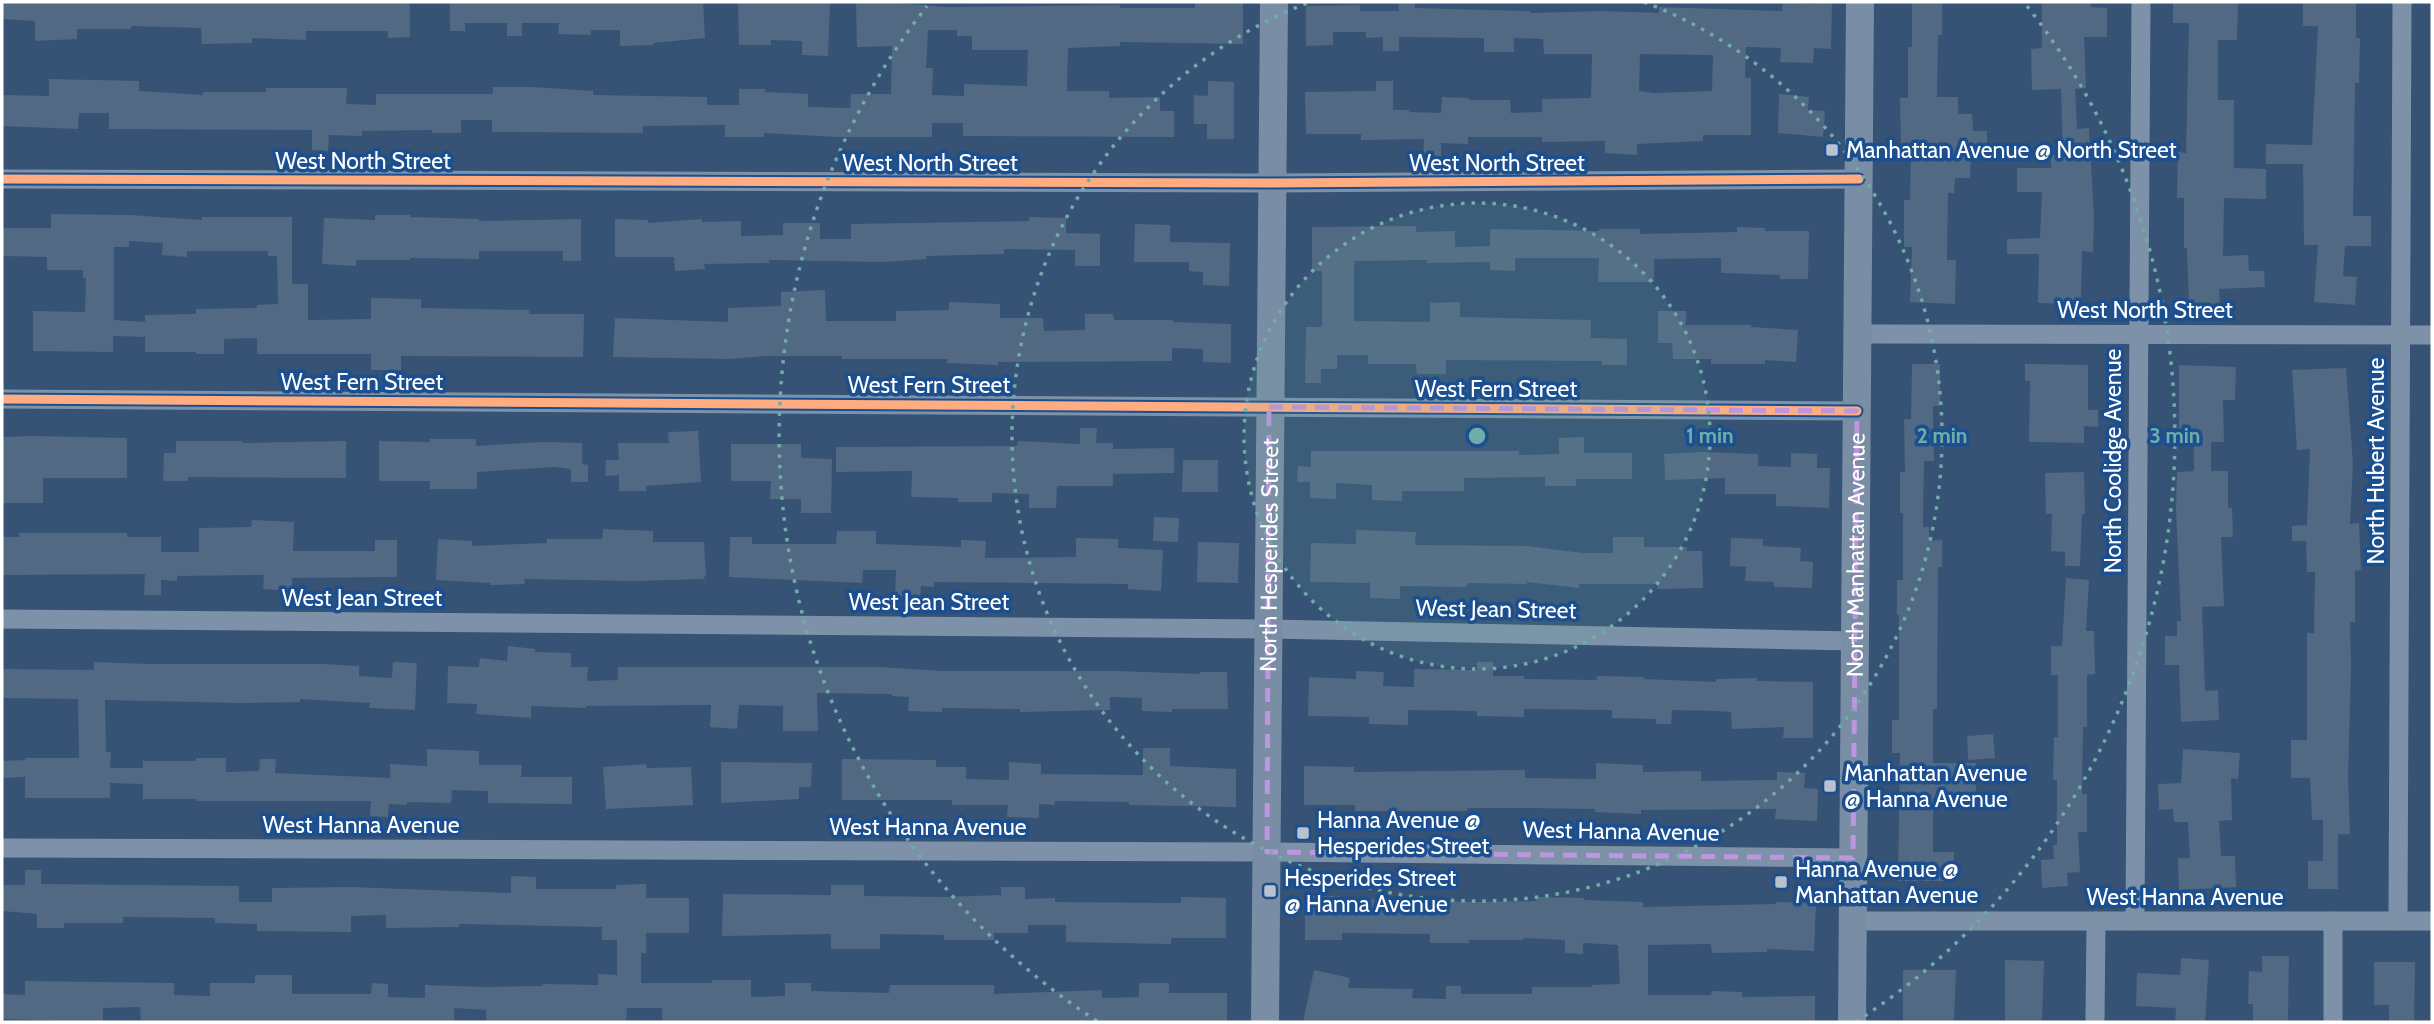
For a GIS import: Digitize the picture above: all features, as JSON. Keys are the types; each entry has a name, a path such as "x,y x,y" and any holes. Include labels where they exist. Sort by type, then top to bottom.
{"street":[{"name":"North Hesperides Street","path":"1265,1022 1274,2"},
{"name":"North Manhattan Avenue","path":"1852,1022 1860,2"},
{"name":"North Coolidge Avenue","path":"2135,921 2141,2"},
{"name":"North Hubert Avenue","path":"2398,921 2402,2"},
{"name":"West North Street","path":"2,179 1272,183 1859,179"},
{"name":"West North Street","path":"1858,334 2432,335"},
{"name":"West Fern Street","path":"2,399 1857,411"},
{"name":"West Jean Street","path":"2,619 1269,629 1855,641"},
{"name":"West Hanna Avenue","path":"2,848 1267,852 1853,858"},
{"name":"West Hanna Avenue","path":"1853,921 2432,921"},
{"path":"2095,1022 2096,921"},
{"path":"2333,921 2333,1022"}],"highlighted area":[{"path":"1269,407 1857,411 1853,858 1267,852"}],"building":[{"path":"2,2 410,2 410,37 388,38 388,31 306,31 306,40 252,38 252,43 202,44 201,28 131,26 131,29 77,29 77,39 35,41 35,21 2,19"},
{"path":"450,2 703,2 705,38 620,46 620,30 591,30 591,35 558,34 559,23 522,23 522,36 507,36 507,23 465,23 465,31 450,31"},
{"path":"738,2 830,2 828,56 802,55 802,41 771,40 771,45 739,45"},
{"path":"884,2 946,7 1120,5 1120,8 1195,8 1195,2 1243,2 1243,44 1120,42 1120,46 1068,48 1067,91 1109,91 1109,98 1160,97 1160,111 1174,111 1174,137 963,136 963,123 932,123 932,137 837,137 764,133 764,137 725,137 725,125 643,126 643,133 492,132 492,120 461,120 461,133 432,133 432,130 362,131 362,136 329,135 328,151 312,150 312,130 109,129 109,113 79,113 78,129 2,126 2,95 49,96 49,79 139,81 139,91 203,95 203,92 266,92 266,88 347,88 346,104 376,105 376,94 493,94 493,87 532,87 593,91 593,95 707,97 707,105 739,105 739,89 765,89 765,92 808,94 808,107 850,108 851,94 891,94 892,46 857,47 856,3","holes":["928,30 957,30 957,36 972,36 972,50 1028,50 1027,86 964,84 964,96 932,95 933,68 926,68"]},
{"path":"1398,2 1415,2 1415,8 1530,13 1659,13 1659,7 1782,11 1783,3 1832,2 1831,49 1814,48 1813,63 1780,62 1781,48 1746,47 1745,78 1751,78 1751,135 1703,135 1703,141 1637,144 1637,155 1605,153 1605,141 1542,142 1542,137 1468,137 1468,144 1441,143 1441,160 1423,160 1424,139 1361,140 1361,134 1306,134 1305,92 1376,91 1376,81 1393,81 1393,110 1409,112 1441,113 1442,97 1510,100 1511,113 1542,112 1542,99 1591,98 1592,54 1544,54 1543,39 1514,38 1514,52 1484,52 1484,38 1399,37 1399,51 1383,51 1383,37 1366,38 1366,32 1333,32 1333,45 1306,46 1306,6 1360,5 1360,11 1399,11","holes":["1640,54 1713,55 1712,91 1639,91"]},
{"path":"1912,2 1942,2 1942,35 1938,35 1937,97 1958,97 1958,114 1972,114 1973,131 1987,131 1987,147 1971,148 1970,178 1955,178 1954,193 1948,193 1947,260 1956,260 1955,304 1910,302 1912,247 1904,247 1904,200 1910,200 1911,148 1901,149 1900,98 1908,98 1908,47 1912,47"},
{"path":"2042,2 2091,2 2091,7 2107,8 2107,37 2084,37 2086,88 2075,89 2077,129 2089,128 2094,218 2093,252 2082,251 2081,304 2038,303 2039,254 2007,254 2007,239 2040,238 2042,192 2017,192 2017,168 2051,168 2051,155 2063,154 2061,89 2032,90 2031,49 2042,48"},
{"path":"2173,2 2238,2 2237,40 2218,40 2218,100 2234,100 2234,168 2266,169 2266,199 2224,198 2223,256 2248,255 2249,271 2264,271 2265,287 2219,289 2220,306 2189,307 2187,248 2184,248 2184,198 2177,198 2178,152 2186,153 2189,23 2173,23"},
{"path":"2303,2 2356,2 2356,38 2360,38 2359,83 2355,83 2353,216 2371,216 2371,246 2345,246 2343,276 2357,277 2355,305 2314,302 2318,245 2304,245 2303,164 2266,164 2266,144 2312,145 2318,26 2303,26"},
{"path":"1208,81 1234,82 1234,139 1207,139 1207,124 1194,124 1194,95 1208,96"},
{"path":"1779,94 1809,97 1808,110 1825,111 1823,137 1778,133"},
{"path":"51,214 130,215 202,220 202,217 292,217 292,284 308,284 308,320 371,319 371,298 421,299 421,308 584,314 583,357 401,356 401,370 371,370 371,354 257,354 257,338 224,339 224,354 196,354 145,352 145,337 113,336 113,352 33,351 33,311 85,312 86,278 83,278 83,270 47,270 47,257 2,256 2,228 51,228","holes":["129,241 163,243 162,255 187,257 187,251 268,251 268,256 277,256 278,304 257,305 257,308 196,309 196,314 145,315 145,322 114,320 114,247 129,247"]},
{"path":"375,215 479,221 581,219 581,261 563,261 563,251 479,251 479,259 410,258 356,260 356,266 322,264 324,218 375,220"},
{"path":"1029,217 1066,218 1066,233 1100,234 1100,266 1075,266 1075,250 1004,249 1004,254 926,256 926,259 883,262 769,260 769,263 704,264 705,269 675,271 674,257 615,257 615,219 648,220 648,223 702,219 702,222 741,221 741,236 783,235 783,223 820,223 820,239 851,239 851,224 1029,221"},
{"path":"1135,224 1170,225 1170,242 1230,243 1229,286 1203,285 1203,272 1189,271 1189,262 1134,262"},
{"path":"1416,226 1416,232 1455,231 1455,247 1490,246 1490,229 1640,229 1640,234 1737,232 1737,227 1765,228 1765,231 1809,231 1808,279 1721,273 1721,258 1654,259 1654,282 1598,282 1599,258 1515,258 1515,271 1490,270 1490,262 1354,261 1354,321 1430,322 1430,303 1460,302 1460,317 1591,320 1591,338 1627,339 1627,365 1602,365 1602,361 1446,360 1446,374 1417,374 1416,364 1368,364 1368,355 1337,355 1337,369 1321,369 1321,383 1305,383 1306,327 1322,327 1322,271 1312,271 1312,227"},
{"path":"825,290 826,321 896,321 896,311 949,310 949,302 1000,304 1000,318 1043,318 1044,331 1085,330 1085,314 1113,314 1114,320 1231,324 1231,363 1203,362 1203,349 1172,348 1172,361 998,362 998,365 947,363 947,359 842,359 842,356 730,359 613,357 615,318 728,322 728,308 781,306 781,292"},
{"path":"1658,311 1686,311 1686,325 1751,325 1798,330 1796,362 1765,360 1765,364 1711,364 1711,359 1673,359 1672,343 1658,343"},
{"path":"1912,364 1940,364 1940,406 1933,406 1934,461 1924,461 1923,527 1929,527 1929,541 1942,540 1942,567 1938,567 1937,709 1933,709 1933,763 1976,763 1976,799 1933,799 1933,852 1954,852 1954,881 1898,881 1900,753 1892,753 1892,720 1899,720 1897,580 1903,580 1900,472 1905,472 1904,419 1911,419"},
{"path":"2025,364 2088,365 2088,410 2098,410 2098,427 2084,426 2084,443 2029,442 2030,381 2025,381"},
{"path":"2179,365 2236,367 2235,400 2223,400 2224,442 2211,442 2211,471 2228,471 2228,508 2232,508 2233,537 2221,537 2224,606 2202,607 2205,691 2218,690 2219,720 2181,722 2179,665 2165,665 2165,636 2177,636 2177,621 2181,621 2177,472 2194,471 2194,444 2179,444"},
{"path":"2346,368 2353,463 2350,524 2359,523 2361,570 2355,571 2355,622 2350,622 2350,834 2338,834 2338,889 2308,889 2308,861 2323,861 2323,820 2312,820 2310,778 2291,778 2291,740 2307,740 2307,633 2314,633 2315,572 2307,572 2306,541 2292,541 2292,526 2307,525 2310,449 2297,450 2292,370"},
{"path":"1080,428 1097,428 1096,443 1113,443 1113,449 1174,448 1174,473 1113,474 1113,486 1057,486 1056,508 1029,508 1029,494 992,493 992,502 911,497 912,471 836,472 836,447 1017,446 1018,441 1080,444"},
{"path":"698,431 701,482 646,486 646,491 619,491 619,475 605,476 606,460 619,460 618,443 669,443 668,432"},
{"path":"2,437 127,438 127,478 43,478 43,503 3,503"},
{"path":"1584,437 1584,453 1632,453 1632,479 1576,479 1576,486 1545,486 1545,477 1464,478 1464,491 1402,491 1402,501 1372,500 1372,485 1336,483 1336,499 1310,498 1310,482 1297,482 1298,466 1311,467 1311,451 1519,451 1519,455 1559,454 1559,438"},
{"path":"430,439 476,439 476,446 543,442 582,443 582,464 588,465 588,482 571,482 571,469 554,467 477,472 477,489 430,489 430,481 379,481 379,441 430,442"},
{"path":"176,441 346,441 346,478 188,477 188,481 163,481 164,453 176,453"},
{"path":"731,444 801,444 801,458 832,459 831,513 801,513 801,499 770,499 771,481 731,481"},
{"path":"1791,453 1817,454 1817,468 1830,468 1829,508 1776,506 1776,494 1725,494 1725,478 1665,480 1664,454 1758,454 1758,466 1791,467"},
{"path":"1183,460 1218,460 1218,492 1182,492"},
{"path":"2084,472 2085,514 2082,514 2080,566 2065,566 2065,552 2051,551 2052,514 2046,514 2045,473"},
{"path":"1154,517 1179,518 1178,542 1153,541"},
{"path":"252,520 294,522 293,551 375,551 375,540 397,540 397,577 292,578 292,591 263,589 264,575 177,576 177,581 161,580 161,595 144,595 145,574 2,575 2,537 19,537 19,533 127,533 127,537 161,537 161,552 199,552 199,528 251,527"},
{"path":"603,529 653,531 653,542 704,542 705,579 524,579 525,584 490,585 436,580 438,539 472,541 472,546 547,543 547,539 602,539"},
{"path":"1356,530 1416,532 1415,545 1527,546 1583,553 1613,553 1613,537 1644,537 1644,547 1687,547 1687,551 1702,551 1703,588 1657,589 1657,584 1579,584 1579,588 1527,582 1467,583 1467,587 1400,586 1400,599 1370,598 1370,583 1310,582 1311,543 1356,544"},
{"path":"837,531 876,531 876,544 961,547 961,540 986,541 985,558 1076,557 1076,538 1118,539 1118,548 1163,550 1161,591 1128,589 1128,584 934,582 934,587 921,586 920,600 895,599 896,570 863,570 862,583 729,577 730,537 752,537 752,544 836,544"},
{"path":"1731,538 1763,539 1763,546 1801,548 1800,561 1813,562 1812,588 1774,587 1774,582 1745,581 1746,567 1730,566"},
{"path":"1198,542 1239,543 1238,583 1197,582"},
{"path":"2066,578 2089,580 2086,631 2094,631 2095,674 2087,675 2087,727 2083,727 2082,794 2087,794 2087,832 2078,832 2080,872 2067,873 2068,886 2042,888 2041,860 2054,859 2053,845 2057,845 2057,780 2053,780 2054,737 2058,737 2058,675 2051,675 2051,646 2062,646"},
{"path":"508,646 535,649 535,652 571,653 571,667 588,667 587,681 618,680 618,667 879,667 943,671 1200,674 1227,672 1228,709 1142,711 1142,698 1110,697 1110,710 1020,712 1020,709 942,708 942,712 908,711 909,697 892,694 817,693 818,731 783,731 783,706 739,705 737,729 710,727 711,705 586,708 531,706 531,718 476,714 477,704 447,703 448,666 479,667 480,658 507,661"},
{"path":"94,662 359,666 359,676 392,678 393,662 417,663 415,710 369,708 370,703 300,699 300,702 243,703 105,700 106,752 111,752 110,768 143,768 143,761 226,758 226,772 259,771 260,759 276,759 275,773 390,778 390,764 427,766 427,749 479,751 479,765 522,765 521,777 572,777 572,804 488,803 488,791 452,790 451,803 389,804 388,817 370,816 371,801 143,799 143,784 110,783 110,798 25,798 25,777 2,778 2,761 25,758 79,758 78,699 2,698 2,669 94,670"},
{"path":"1477,662 1493,662 1493,676 1524,676 1524,679 1597,680 1597,676 1716,682 1716,679 1757,678 1757,681 1813,682 1813,738 1783,738 1784,727 1732,729 1731,712 1718,711 1672,710 1671,724 1656,724 1656,719 1612,718 1612,710 1524,709 1524,717 1477,716 1477,711 1408,710 1408,725 1369,724 1369,717 1308,716 1309,677 1356,679 1356,671 1384,672 1383,686 1414,687 1414,669 1477,670"},
{"path":"1993,734 1995,758 1968,760 1967,736"},
{"path":"1143,748 1170,748 1170,766 1236,769 1236,807 1055,801 1055,805 1039,804 1039,818 1007,817 1008,805 952,805 952,800 842,800 842,759 936,760 936,767 966,767 966,779 1009,780 1009,762 1041,764 1041,774 1143,775"},
{"path":"2183,749 2240,753 2238,779 2231,778 2232,820 2219,821 2221,856 2235,856 2236,887 2179,890 2178,858 2190,858 2188,822 2174,822 2173,809 2159,810 2158,784 2181,783"},
{"path":"721,762 812,763 811,787 799,787 799,799 721,803"},
{"path":"1596,763 1643,765 1643,772 1701,771 1701,781 1777,780 1777,772 1805,773 1804,788 1818,789 1817,821 1775,819 1776,809 1641,810 1641,814 1595,812 1595,809 1525,808 1355,811 1355,805 1304,805 1304,766 1354,767 1354,772 1525,770 1525,778 1596,779"},
{"path":"646,764 647,768 691,767 693,805 606,809 603,767"},
{"path":"25,870 41,870 41,884 239,886 239,902 272,902 272,888 351,887 511,893 511,876 536,877 536,889 616,889 616,885 646,884 646,898 689,898 689,933 646,933 646,953 641,953 641,983 751,980 751,997 785,996 785,983 811,983 811,991 889,993 890,985 994,985 994,994 1102,990 1102,998 1139,997 1139,983 1169,983 1169,993 1227,993 1227,1022 662,1022 662,1008 627,1008 626,1022 486,1022 486,1010 454,1008 454,1022 141,1021 140,1007 103,1008 103,1022 2,1019 2,994 25,995 25,981 174,983 174,995 210,996 210,983 255,983 255,975 292,975 292,994 371,994 372,983 388,984 388,997 425,998 425,985 598,985 598,974 617,975 617,940 602,940 602,927 459,924 459,927 386,928 386,915 351,916 351,932 257,931 257,924 215,923 215,918 123,917 123,923 64,923 64,928 37,928 37,914 2,911 2,885 25,885"},
{"path":"831,885 864,885 864,896 1001,895 1001,887 1025,887 1025,899 1055,898 1055,902 1181,903 1181,897 1226,898 1226,938 1171,938 1171,944 1066,942 1066,925 1028,925 1028,933 994,933 994,940 944,940 944,935 880,934 880,949 831,949 831,934 722,936 723,894 831,895"},
{"path":"1305,896 1477,902 1536,901 1536,897 1584,898 1643,902 1643,907 1816,903 1814,951 1767,949 1767,952 1712,953 1711,944 1648,945 1648,995 1711,995 1712,991 1742,992 1742,997 1815,996 1815,1022 1303,1022 1314,970 1350,978 1348,988 1413,989 1412,998 1446,999 1446,986 1461,986 1461,994 1532,994 1532,987 1620,984 1618,945 1583,943 1583,954 1565,953 1565,940 1523,938 1430,943 1430,934 1342,933 1342,940 1305,940"},
{"path":"2262,956 2289,956 2288,1022 2253,1022 2253,1004 2248,1004 2249,971 2262,972"},
{"path":"2181,958 2209,960 2205,1022 2175,1022 2176,1008 2136,1006 2137,973 2180,975"},
{"path":"2005,960 2044,961 2042,1022 2005,1022"},
{"path":"2374,962 2415,962 2414,1022 2389,1022 2389,1005 2374,1005"},
{"path":"1903,970 1956,970 1954,1022 1903,1022"}],"cycle path":[{"path":"2,179 1272,183 1859,179"},
{"path":"2,399 1857,411"}],"place":[{"name":"Manhattan Avenue @ North Street","path":"1832,150"},
{"name":"Manhattan Avenue @ Hanna Avenue","path":"1830,786"},
{"name":"Hanna Avenue @ Hesperides Street","path":"1303,833"},
{"name":"Hanna Avenue @ Manhattan Avenue","path":"1781,882"},
{"name":"Hesperides Street @ Hanna Avenue","path":"1270,891"}]}
